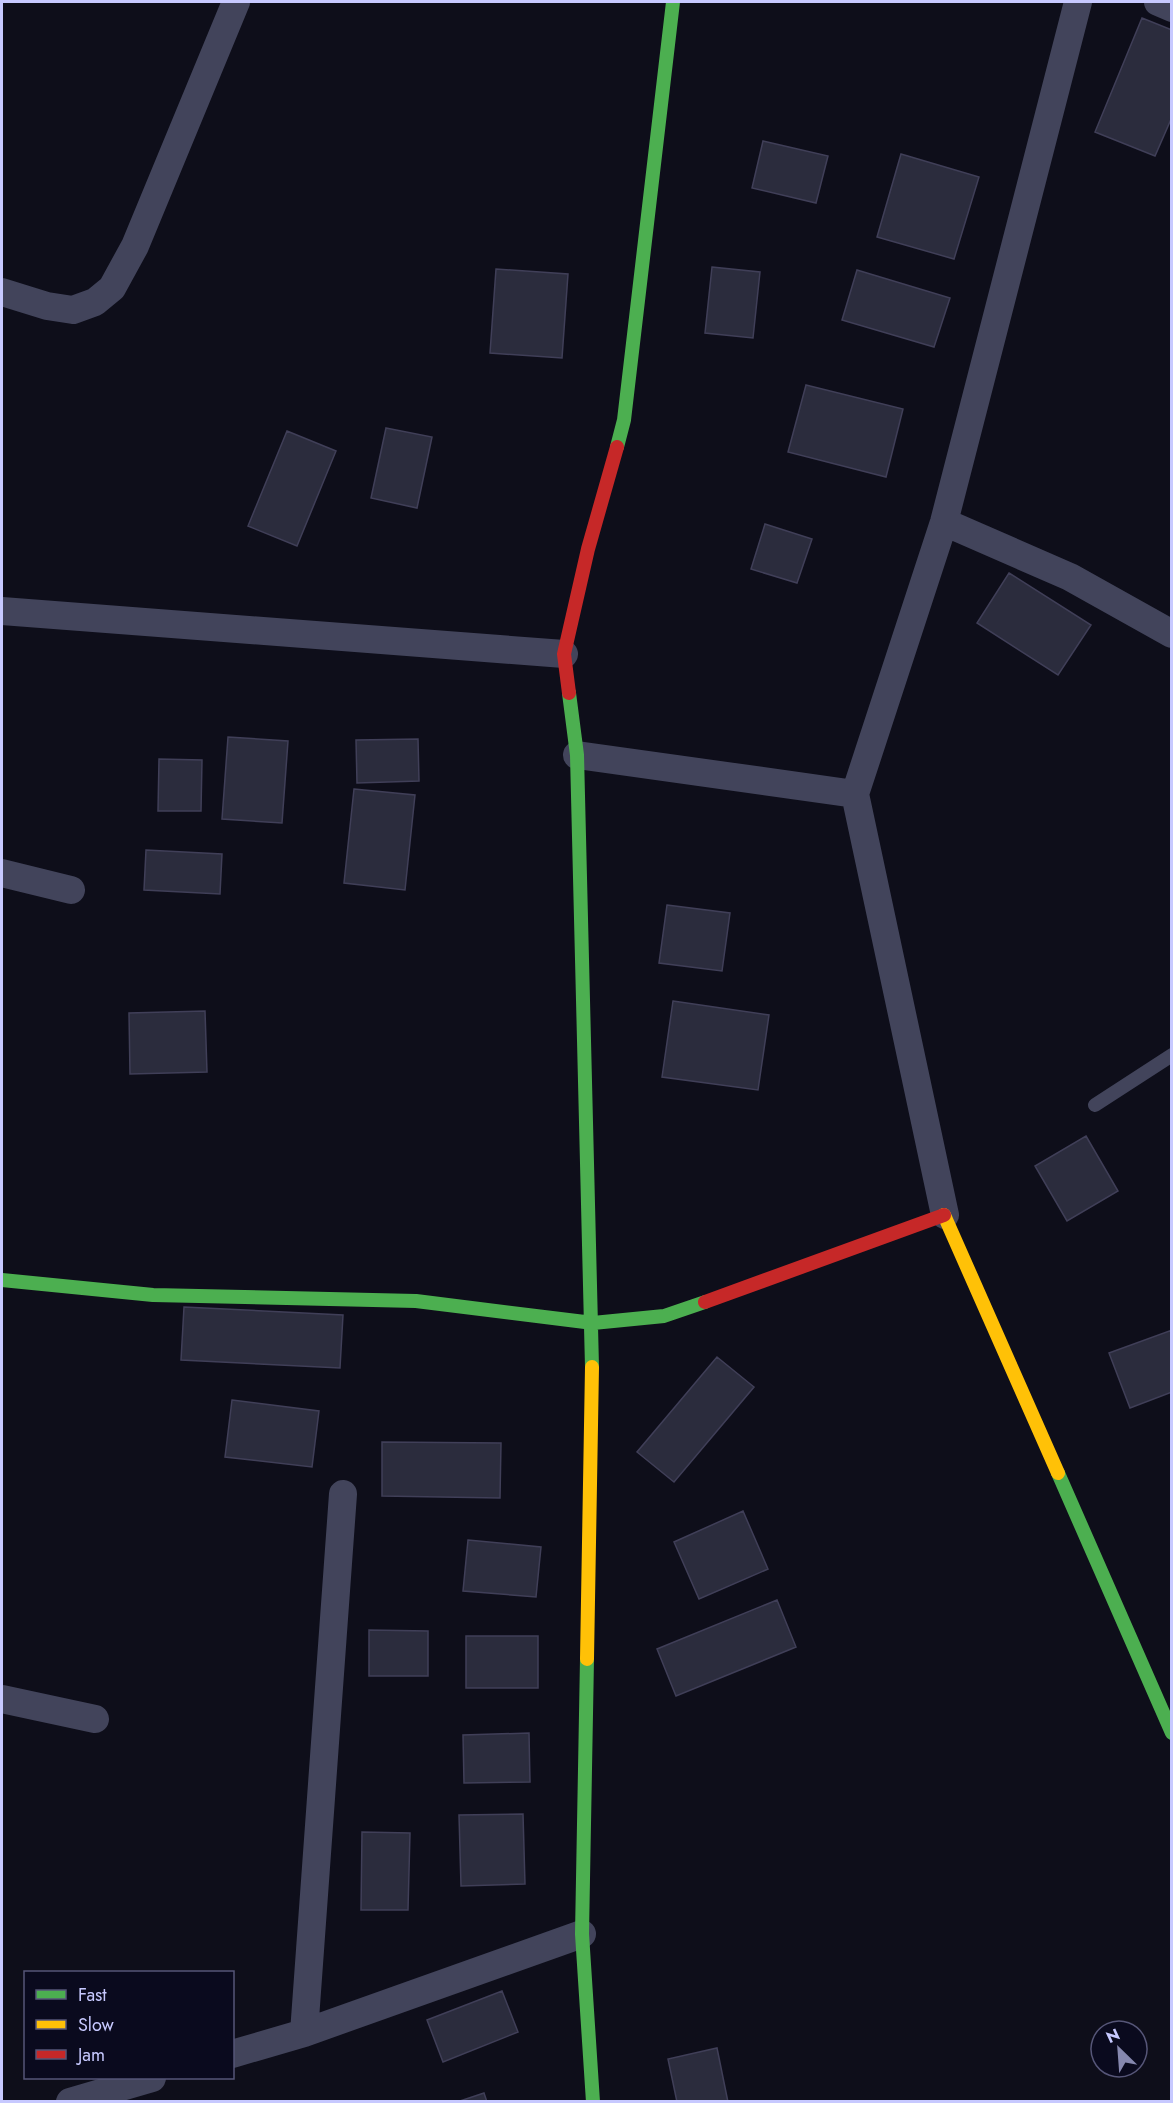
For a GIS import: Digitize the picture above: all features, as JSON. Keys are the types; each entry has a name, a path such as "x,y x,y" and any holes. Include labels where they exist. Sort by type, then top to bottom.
{"street":[{"path":"2,292 73,310 94,302 112,288 135,246 236,2"},
{"path":"592,2102 582,1934 593,1323 576,755 564,654 588,549 624,420 673,2"},
{"path":"1078,2 944,522 855,794 945,1215 1172,1733"},
{"path":"1158,2 1172,8"},
{"path":"944,522 1070,577 1172,634"},
{"path":"2,611 564,654"},
{"path":"576,755 855,794"},
{"path":"2,873 71,890"},
{"path":"2,1280 153,1295 416,1301 593,1323 664,1316 771,1280 945,1215"},
{"path":"304,2033 343,1494"},
{"path":"2,1699 95,1719"},
{"path":"234,2053 304,2033 582,1934"},
{"path":"70,2102 149,2079"}],"lane":[{"path":"1095,1105 1172,1055"}],"building":[{"path":"1142,18 1172,30 1172,117 1155,156 1095,132"},
{"path":"763,141 828,156 816,203 752,188"},
{"path":"901,154 979,177 954,259 877,237"},
{"path":"712,267 760,272 753,338 705,333"},
{"path":"496,269 568,274 562,358 490,353"},
{"path":"857,270 950,298 934,347 842,320"},
{"path":"806,385 903,409 886,477 788,452"},
{"path":"386,428 432,437 417,508 371,498"},
{"path":"287,431 336,451 297,546 248,526"},
{"path":"765,524 812,539 797,583 751,569"},
{"path":"1009,573 1091,625 1058,675 977,623"},
{"path":"228,737 288,741 282,823 222,819"},
{"path":"418,739 419,781 357,783 356,740"},
{"path":"159,759 202,760 201,811 158,811"},
{"path":"354,789 415,795 405,890 344,883"},
{"path":"146,850 222,854 220,894 144,890"},
{"path":"667,905 730,913 722,971 659,963"},
{"path":"673,1001 769,1015 758,1090 662,1077"},
{"path":"205,1011 207,1072 130,1074 129,1013"},
{"path":"1086,1136 1118,1191 1067,1221 1035,1166"},
{"path":"184,1307 343,1315 340,1368 181,1360"},
{"path":"1172,1330 1172,1392 1130,1408 1109,1353"},
{"path":"717,1357 754,1387 674,1482 637,1452"},
{"path":"232,1400 319,1411 312,1467 225,1457"},
{"path":"382,1442 501,1443 500,1498 382,1496"},
{"path":"743,1511 768,1569 699,1599 674,1542"},
{"path":"468,1540 541,1547 536,1597 463,1591"},
{"path":"777,1600 796,1647 676,1696 657,1649"},
{"path":"369,1630 428,1631 428,1676 369,1676"},
{"path":"466,1636 538,1636 538,1688 466,1688"},
{"path":"529,1733 530,1782 464,1783 463,1735"},
{"path":"523,1814 525,1884 461,1886 459,1815"},
{"path":"362,1832 410,1833 408,1910 361,1910"},
{"path":"502,1991 518,2032 443,2062 427,2020"},
{"path":"717,2048 728,2102 677,2102 668,2059"},
{"path":"484,2093 487,2102 457,2102"}],"traffic: fast":[{"path":"617,447 624,420 673,2"},
{"path":"569,693 577,755 592,1367"},
{"path":"2,1280 153,1295 416,1301 593,1323 664,1316 705,1302"},
{"path":"1058,1473 1172,1733"},
{"path":"587,1659 582,1934 593,2102"}],"traffic: slow":[{"path":"944,1215 1058,1473"},
{"path":"587,1659 592,1367"}],"traffic: jam":[{"path":"569,693 564,654 588,549 617,447"},
{"path":"705,1302 944,1215"}]}
